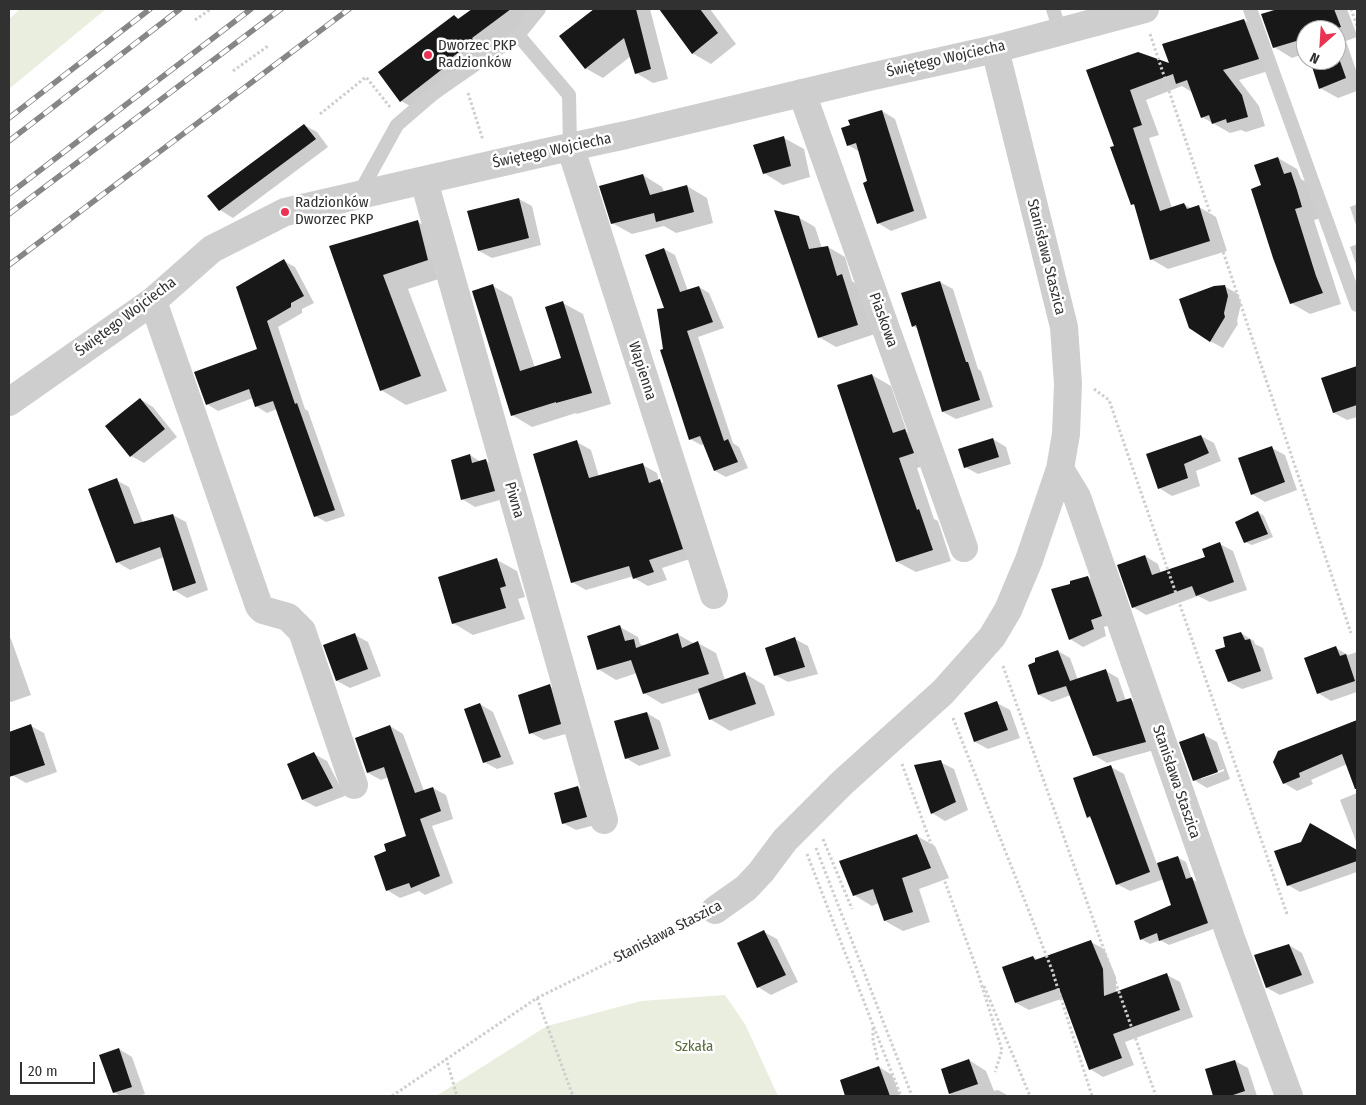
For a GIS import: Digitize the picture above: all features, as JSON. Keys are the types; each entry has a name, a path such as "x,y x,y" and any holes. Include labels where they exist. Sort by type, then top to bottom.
{"street":[{"name":"Świętego Wojciecha","path":"9,402 153,301 212,248 284,212 995,49 1056,20 1143,9"},
{"name":"Stanisława Staszica","path":"715,910 746,888 761,872 785,840 892,737 943,692 992,637 1008,610 1029,560 1060,469 1066,434 1068,384 1064,327 995,49"},
{"name":"Piaskowa","path":"802,93 964,548"},
{"name":"Wapienna","path":"570,146 714,595"},
{"name":"Piwna","path":"424,181 604,820"},
{"path":"153,301 259,606 263,610 288,617 302,631 354,785"},
{"name":"Stanisława Staszica","path":"1060,469 1077,497 1232,941 1289,1096"}],"lane":[{"path":"359,195 397,125 434,92 518,35 539,9"},
{"path":"1250,9 1357,305"},
{"path":"518,35 569,95 570,146"}],"path":[{"path":"195,20 211,9"},
{"path":"1143,9 1351,633"},
{"path":"1351,9 1357,26"},
{"path":"233,71 268,46"},
{"path":"462,73 490,164"},
{"path":"320,114 366,77 401,121"},
{"path":"1068,384 1090,386 1109,400 1287,914"},
{"path":"992,637 1156,1096"},
{"path":"943,692 1052,970 1092,1096"},
{"path":"892,737 976,967 1030,1096"},
{"path":"805,820 852,909"},
{"path":"805,820 873,1025 902,1096"},
{"path":"805,820 912,1096"},
{"name":"Stanisława Staszica","path":"392,1096 537,998 715,910"},
{"path":"976,967 1002,1050 995,1072"},
{"path":"537,998 573,1096"},
{"path":"873,1025 873,1040 878,1061"},
{"path":"446,1058 457,1096"}],"green space":[{"path":"20,9 106,9 9,89 9,19"},
{"name":"Szkała","path":"725,995 745,1024 778,1096 436,1096 547,1026 641,1001"}],"building":[{"name":"Dworzec PKP Radzionków","path":"472,9 511,9 472,38 474,41 443,64 445,67 400,102 378,72 454,15 458,19"},
{"path":"594,9 636,9 651,69 635,74 624,38 585,69 559,36"},
{"path":"659,9 700,9 718,33 692,54"},
{"path":"1278,9 1334,9 1338,20 1296,20 1296,41 1273,48 1261,14"},
{"path":"1244,19 1259,59 1223,70 1242,95 1248,117 1227,123 1226,119 1212,124 1209,115 1201,118 1187,80 1176,84 1173,74 1130,90 1142,125 1133,128 1160,211 1184,203 1187,209 1199,205 1210,241 1150,260 1134,204 1131,205 1110,147 1114,146 1086,70 1138,52 1169,63 1162,44"},
{"path":"1313,70 1343,70 1346,78 1319,89"},
{"path":"882,110 914,211 877,224 863,183 867,181 856,143 847,146 841,128 850,125 848,120"},
{"path":"304,124 316,139 219,211 207,196"},
{"path":"784,136 791,166 763,174 753,145"},
{"path":"1278,157 1284,174 1291,172 1297,190 1302,207 1295,209 1323,293 1290,304 1251,189 1261,185 1254,165"},
{"path":"643,174 650,195 687,185 694,212 656,222 654,213 611,224 599,186"},
{"path":"519,198 529,238 478,251 467,211"},
{"path":"774,210 799,216 809,249 828,246 837,276 842,274 858,325 818,338"},
{"path":"418,220 428,260 383,275 421,376 380,391 329,246"},
{"path":"664,248 680,292 699,286 713,322 687,331 724,441 728,439 738,462 714,471 700,436 689,440 660,350 663,349 657,309 664,308 645,255"},
{"path":"284,259 304,296 291,303 291,307 267,321 295,404 297,403 335,510 314,517 273,401 255,407 249,389 206,405 194,372 257,349 236,287"},
{"path":"940,281 980,400 942,412 916,325 912,327 901,293"},
{"path":"493,284 520,371 561,358 545,307 563,301 592,393 511,416 472,291"},
{"path":"1225,285 1228,296 1224,313 1225,317 1210,342 1189,328 1179,299 1214,286"},
{"path":"1357,366 1357,405 1333,413 1321,378"},
{"path":"872,374 893,433 905,429 914,453 899,458 933,550 896,562 837,385"},
{"path":"140,398 165,429 130,457 105,426"},
{"path":"1201,435 1209,453 1184,464 1188,478 1158,489 1146,454"},
{"path":"993,438 999,457 964,468 958,449"},
{"path":"577,440 589,478 643,463 649,483 660,479 683,549 649,560 654,572 633,579 629,566 571,583 533,454"},
{"path":"1272,446 1285,482 1251,495 1238,458"},
{"path":"470,454 472,463 486,459 495,491 461,500 451,460"},
{"path":"117,478 134,524 173,514 196,583 173,591 160,547 116,563 88,489"},
{"path":"1258,511 1268,534 1244,543 1235,522"},
{"path":"1220,542 1234,582 1196,596 1192,586 1132,608 1117,565 1145,555 1152,575 1205,557 1202,549"},
{"path":"497,558 506,586 500,588 506,608 452,624 438,577"},
{"path":"1088,576 1102,616 1091,620 1094,629 1069,640 1051,589 1070,584 1070,581"},
{"path":"620,625 625,641 634,639 636,648 678,633 682,648 698,641 709,674 643,694 631,660 597,670 587,636"},
{"path":"1241,632 1245,640 1250,639 1261,671 1228,682 1215,650 1225,647 1223,637"},
{"path":"355,633 368,669 336,681 323,645"},
{"path":"795,637 805,667 774,676 765,648"},
{"path":"1336,646 1340,656 1346,654 1355,681 1317,694 1304,658"},
{"path":"1058,650 1070,681 1106,669 1117,702 1131,698 1146,742 1093,756 1066,686 1038,695 1028,665 1035,662 1035,658"},
{"path":"745,672 756,704 709,720 698,689"},
{"path":"550,684 561,724 529,734 518,695"},
{"path":"997,701 1008,730 974,742 964,713"},
{"path":"480,703 501,757 483,763 464,709"},
{"path":"647,712 659,749 625,759 614,721"},
{"path":"1357,720 1357,789 1355,789 1342,754 1299,773 1300,777 1283,784 1273,762 1278,751"},
{"path":"31,724 45,765 9,777 9,732"},
{"path":"390,725 415,793 433,787 441,811 420,819 440,876 411,888 409,883 386,891 374,856 386,851 384,844 406,836 384,767 367,773 355,738"},
{"path":"1204,733 1218,772 1193,781 1179,742"},
{"path":"314,752 333,788 302,800 287,764"},
{"path":"941,760 956,802 931,814 914,765"},
{"path":"1111,765 1150,872 1116,885 1090,816 1087,818 1073,778"},
{"path":"578,786 587,817 562,824 554,793"},
{"path":"1310,823 1357,850 1357,861 1287,886 1274,851 1301,842"},
{"path":"917,834 931,868 902,878 913,912 884,921 873,889 853,896 839,861"},
{"path":"1178,856 1186,879 1192,877 1208,923 1159,941 1157,933 1140,940 1134,921 1171,905 1157,863"},
{"path":"764,930 786,975 757,988 737,943"},
{"path":"1091,940 1103,969 1104,996 1167,973 1180,1010 1113,1034 1122,1058 1089,1070 1059,988 1015,1003 1002,967 1033,956 1035,960"},
{"path":"1289,944 1302,975 1266,988 1254,955"},
{"path":"119,1048 132,1087 113,1093 99,1055"},
{"path":"969,1059 978,1084 949,1094 941,1069"},
{"path":"1235,1060 1245,1091 1230,1096 1213,1096 1205,1069"},
{"path":"879,1066 890,1096 845,1096 840,1080"}],"railway":[{"path":"9,118 150,9"},
{"path":"9,141 180,9"},
{"path":"9,194 251,9"},
{"path":"9,214 281,9"},
{"path":"9,265 349,9"}],"place":[{"name":"Dworzec PKP Radzionków","path":"428,55"},
{"name":"Radzionków Dworzec PKP","path":"285,212"}]}
